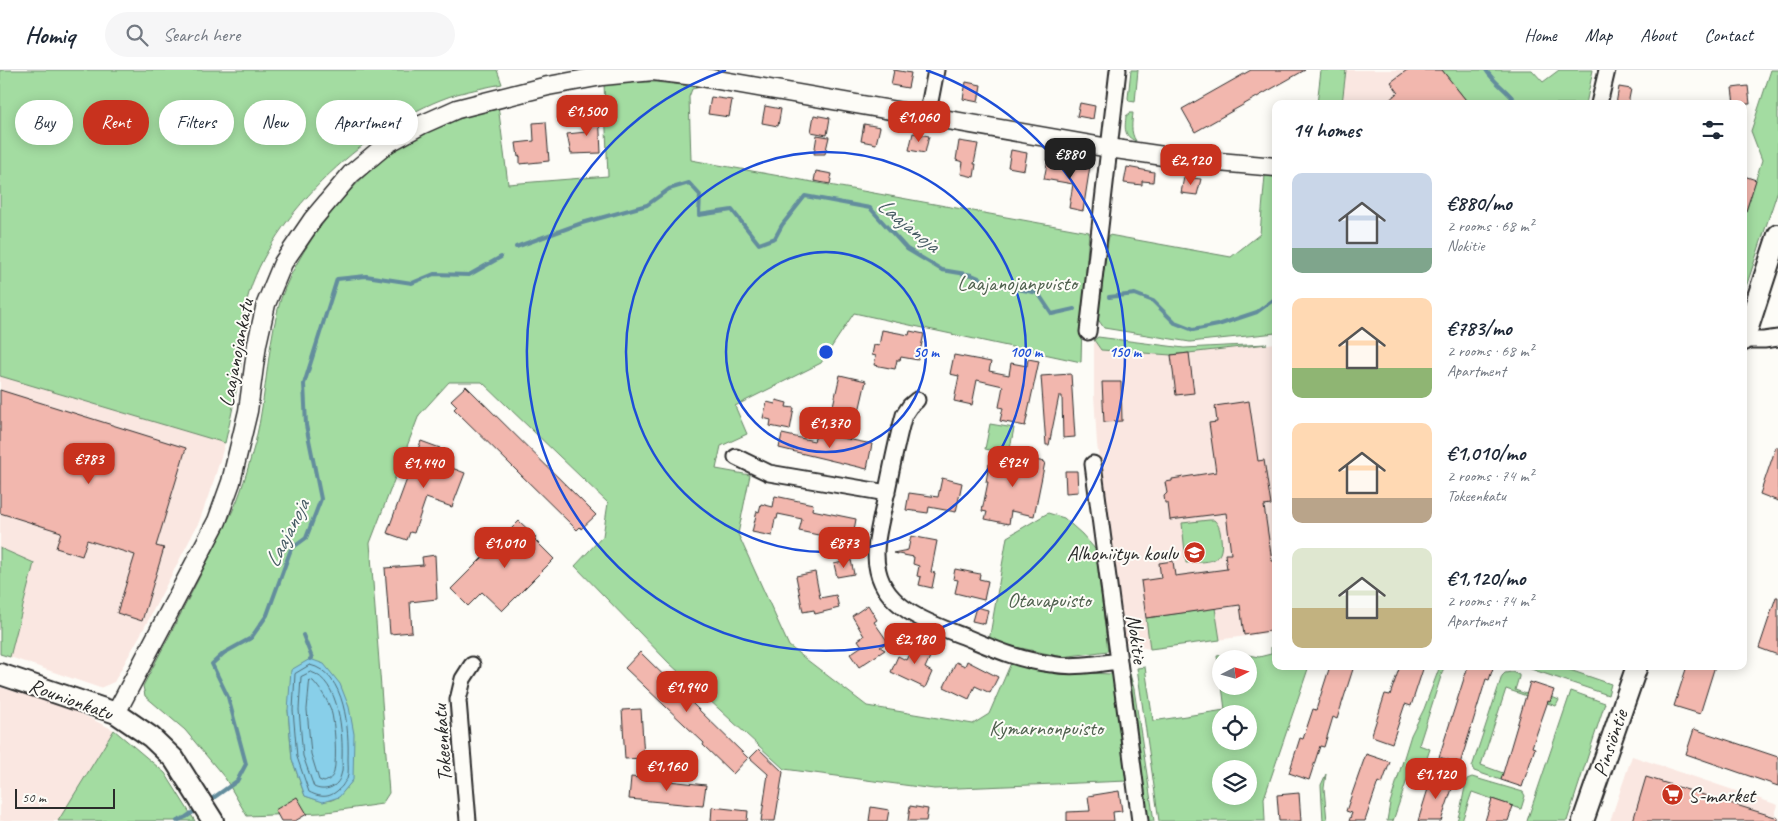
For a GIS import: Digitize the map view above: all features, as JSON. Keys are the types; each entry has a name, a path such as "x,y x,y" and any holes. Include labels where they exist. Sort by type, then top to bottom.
{"main road":[{"path":"1747,331 1778,236"},
{"name":"Pinsiöntie","path":"1583,821 1636,670"},
{"name":"Rounionkatu","path":"0,674 116,713 150,737 174,759 212,818"}],"street":[{"path":"927,117 936,70"},
{"path":"1088,332 1118,70"},
{"path":"1600,100 1607,70"},
{"name":"Laajanojankatu","path":"116,713 217,521 231,482 242,440 257,344 266,304 283,263 313,219 351,174 388,144 421,125 457,109 602,73 652,71 673,73 1109,148 1272,167"},
{"path":"1747,340 1778,338"},
{"path":"918,400 910,406 904,415 876,547 878,572 888,592 915,615 1016,658 1053,665 1119,661"},
{"path":"736,458 769,473 887,493"},
{"name":"Nokitie","path":"1093,464 1140,821"},
{"name":"Tokeenkatu","path":"468,821 458,700 463,679 472,665"}],"shaded area":[{"path":"1346,70 1442,70 1466,100 1342,100"},
{"name":"Alhoniityn koulu","path":"1094,340 1101,350 1171,355 1272,343 1272,633 1150,649 1123,643 1097,444 1094,395"},
{"path":"0,376 225,443 199,522 114,682 100,688 10,657 34,563 0,548"},
{"path":"0,687 69,708 114,730 58,821 0,821"},
{"path":"1632,756 1778,805 1773,821 1610,821"}],"green space":[{"path":"0,70 497,70 502,84 457,94 418,111 418,100 316,100 316,145 364,145 329,174 301,203 278,235 259,267 247,300 240,368 225,443 0,376"},
{"path":"1131,70 1138,70 1135,102 1129,101 1128,98"},
{"path":"1321,70 1346,70 1342,100 1317,100"},
{"path":"1442,70 1532,70 1543,82 1559,70 1593,70 1587,100 1466,100"},
{"path":"1771,70 1778,70 1778,190 1747,284 1747,208 1762,160 1751,131"},
{"path":"655,82 700,87 692,89 689,97 691,160 1089,232 1081,362 854,313 821,363 735,406 747,434 721,446 716,469 750,475 738,534 789,646 867,706 973,724 989,714 1011,663 1054,672 1113,674 1127,781 934,789 784,769 668,662 575,566 603,536 608,503 482,382 449,382 419,415 370,543 389,793 382,804 320,813 247,816 225,778 185,730 145,696 143,686 237,501 250,461 259,424 270,347 278,309 285,287 297,264 329,215 368,172 389,155 404,145 418,145 419,136 498,105 508,184 608,176 604,84","holes":["288,710 352,781 332,800 327,801 305,796 292,759"]},
{"path":"1133,113 1132,131 1136,141 1129,137 1126,131 1126,116"},
{"path":"1265,175 1272,176 1272,333 1190,342 1104,328 1097,318 1109,235 1231,257 1260,234"},
{"path":"1098,337 1184,348 1267,344 1171,355 1101,350 1094,340"},
{"path":"990,424 1014,428 1009,454 985,449"},
{"name":"Otavapuisto","path":"1048,513 1064,518 1096,550 1108,651 1062,657 989,641 1007,537"},
{"path":"1214,520 1219,529 1222,547 1220,553 1213,560 1186,563 1182,523"},
{"path":"0,548 34,563 10,657 0,654"},
{"path":"1215,608 1220,640 1150,649 1146,618"},
{"path":"1272,646 1272,670 1308,670 1264,798 1265,821 1159,821 1137,668 1145,667 1153,721 1212,712 1212,750 1257,750 1257,705 1224,705 1223,695 1258,695 1259,657 1271,654"},
{"path":"1439,670 1443,670 1419,745 1430,749 1426,761 1462,773 1463,776 1460,785 1411,768 1393,821 1387,821 1390,803 1411,735 1424,709"},
{"path":"1534,670 1570,670 1611,684 1608,695"},
{"path":"1512,672 1519,675 1515,690 1549,702 1552,697 1559,700 1556,706 1506,689 1481,765 1503,773 1501,780 1474,771 1472,767 1502,676 1505,673"},
{"path":"1130,674 1134,689 1154,821 1146,821 1128,678"},
{"path":"1571,691 1605,703 1567,821 1527,821"},
{"path":"114,730 165,773 195,821 58,821"},
{"path":"1326,774 1324,788 1327,821 1323,821 1321,785"},
{"path":"1472,777 1523,792 1525,796 1521,809 1472,792 1462,821 1457,821 1467,779"}],"water":[{"path":"310,659 324,664 340,684 349,707 354,734 353,780 339,797 323,802 305,796 292,759 288,710 291,670"}],"building":[{"path":"894,70 911,73 908,88 891,85"},
{"path":"1251,70 1305,70 1195,132 1182,109"},
{"path":"1407,70 1442,70 1466,100 1389,100 1398,92 1391,82"},
{"path":"966,82 981,85 978,102 963,99"},
{"path":"1748,86 1750,104 1747,104 1747,100 1734,100 1732,88"},
{"path":"1619,87 1631,89 1629,100 1617,100"},
{"path":"711,97 732,100 729,117 708,114"},
{"path":"1080,103 1095,106 1093,119 1077,116"},
{"path":"765,106 781,109 778,126 762,123"},
{"path":"599,113 601,153 571,154 567,134 586,132 585,114"},
{"path":"814,115 830,118 827,135 811,132"},
{"path":"546,122 549,161 520,164 516,143 534,141 533,123"},
{"path":"864,124 880,127 876,144 861,141"},
{"path":"913,133 929,136 925,153 909,150"},
{"path":"817,135 829,137 825,154 814,154"},
{"path":"959,141 978,144 974,164 976,164 974,177 961,174 963,162 956,160"},
{"path":"1011,150 1027,153 1024,170 1008,167"},
{"path":"1048,159 1090,166 1083,211 1069,208 1073,184 1044,179"},
{"path":"1127,167 1154,172 1153,182 1142,181 1142,185 1124,183"},
{"path":"816,171 832,174 830,184 814,181"},
{"path":"1184,177 1201,179 1197,195 1181,193"},
{"path":"1747,177 1756,180 1747,208"},
{"path":"882,330 909,335 910,331 924,334 918,360 901,357 900,360 897,360 895,369 874,365 876,356 872,355 874,345 879,346"},
{"path":"1189,353 1194,393 1176,395 1171,355"},
{"path":"954,355 991,362 989,371 1009,375 1011,363 1027,366 1028,359 1039,361 1025,426 1000,421 1003,408 999,407 1003,386 977,380 972,405 954,401 959,376 950,374"},
{"path":"1071,374 1075,437 1063,438 1062,396 1059,396 1049,445 1046,445 1041,376"},
{"path":"840,375 866,381 858,416 832,410"},
{"path":"1102,382 1121,382 1122,421 1104,422"},
{"path":"466,386 596,515 581,529 580,527 577,530 454,409 457,406 451,400"},
{"path":"0,390 186,448 156,546 164,548 142,621 117,613 135,555 87,540 82,556 56,548 61,532 0,513"},
{"path":"776,400 787,403 786,407 794,408 790,430 770,426 771,420 763,418 767,402 775,404"},
{"path":"1249,401 1258,461 1264,460 1271,505 1264,506 1272,561 1272,631 1244,635 1240,605 1146,618 1141,581 1161,578 1159,563 1173,561 1175,576 1227,569 1225,554 1231,554 1226,513 1170,520 1168,503 1165,503 1164,496 1167,493 1165,482 1172,481 1172,479 1216,472 1209,423 1217,422 1215,406"},
{"path":"817,433 872,444 867,469 779,448 782,434 814,441"},
{"path":"421,441 440,448 438,455 441,457 439,463 465,473 452,507 426,498 414,533 410,532 407,540 387,533"},
{"path":"1776,447 1778,447 1778,501 1760,494"},
{"path":"1015,456 1045,462 1034,516 1011,511 1009,524 985,519 987,512 982,511 988,482 986,482 989,464 996,466 998,459 1013,462"},
{"path":"1065,471 1077,471 1078,492 1066,493"},
{"path":"942,478 962,483 956,512 929,507 928,513 906,510 909,493 938,497"},
{"path":"775,496 813,504 812,510 856,519 852,542 799,531 802,519 778,514 777,519 775,519 772,536 752,532 757,511 759,512 761,504 773,507"},
{"path":"519,521 536,537 534,539 554,559 502,611 482,592 468,606 451,589"},
{"path":"911,536 937,541 931,572 935,573 932,588 919,585 921,577 917,576 919,566 913,564 914,557 893,553 908,550"},
{"path":"435,555 437,599 410,602 412,632 390,634 385,568 423,565 422,557"},
{"path":"851,560 854,574 837,577 834,564"},
{"path":"955,569 980,574 979,579 988,581 984,600 955,593 958,580 953,579"},
{"path":"815,572 820,598 836,595 839,608 815,614 814,610 803,612 796,576"},
{"path":"1776,597 1778,597 1778,655 1759,648"},
{"path":"868,605 877,620 874,622 888,642 880,647 885,650 859,667 850,654 862,646 858,640 864,636 852,616"},
{"path":"976,607 988,610 985,624 972,621"},
{"path":"916,640 934,648 925,668 932,672 925,688 891,672 898,656 906,660"},
{"path":"640,652 748,758 733,774 703,745 704,743 625,668"},
{"path":"967,661 998,677 990,693 975,686 969,699 944,687 956,662 965,666"},
{"path":"1329,670 1353,670 1337,719 1333,717 1324,747 1320,746 1309,780 1289,773 1300,738 1303,739 1313,709 1316,710"},
{"path":"1399,670 1423,670 1411,706 1405,704 1392,743 1372,736 1385,694 1390,695"},
{"path":"1467,670 1492,670 1489,680 1486,679 1460,764 1439,757"},
{"path":"1686,670 1714,670 1700,714 1674,706"},
{"path":"1530,682 1554,690 1550,702 1548,701 1532,747 1535,748 1522,787 1501,780"},
{"path":"641,709 644,758 625,759 622,710"},
{"path":"1694,729 1778,757 1778,786 1686,754"},
{"path":"759,749 783,772 775,821 761,821 768,774 750,758"},
{"path":"1366,754 1390,762 1382,784 1378,782 1365,821 1349,821 1352,813 1346,811"},
{"path":"1432,776 1454,783 1441,821 1418,821"},
{"path":"631,777 706,785 703,806 629,799"},
{"name":"S-market","path":"1646,777 1778,818 1778,821 1633,821"},
{"path":"1119,791 1122,811 1113,812 1114,821 1067,821 1067,812 1090,811 1088,796"},
{"path":"1299,793 1301,821 1279,821 1277,795"},
{"path":"297,797 307,814 295,821 281,821 275,810"},
{"path":"1492,799 1513,806 1508,821 1485,821"},
{"path":"910,806 928,809 926,821 908,821"},
{"path":"712,807 748,811 747,821 711,821"},
{"path":"871,807 889,810 887,821 869,821"}],"waterway":[{"name":"Laajanoja","path":"1486,70 1514,100"},
{"name":"Laajanoja","path":"516,247 582,223 647,205 669,189 689,183 700,195 699,215 732,210 759,244 775,238 782,225 805,196 870,208 907,249 942,270 972,275 993,284 1038,293 1052,314 1074,309"},
{"name":"Laajanoja","path":"209,801 237,781 246,764 228,697 212,664 224,653 251,638 267,615 291,549 306,538 321,499 306,425 304,384 337,279 366,276 412,283 434,274 469,275 501,257"},
{"name":"Laajanoja","path":"1109,297 1135,294 1153,301 1175,323 1193,330 1218,325 1257,312 1272,301"},
{"path":"303,635 312,658 310,659"},
{"name":"Laajanoja","path":"177,821 199,808"}],"place":[{"name":"Alhoniityn koulu","path":"1194,553"},
{"name":"S-market","path":"1672,795"}],"park label":[{"name":"Laajanojanpuisto","path":"1017,283"},
{"name":"Kymarnonpuisto","path":"1046,728"}]}
